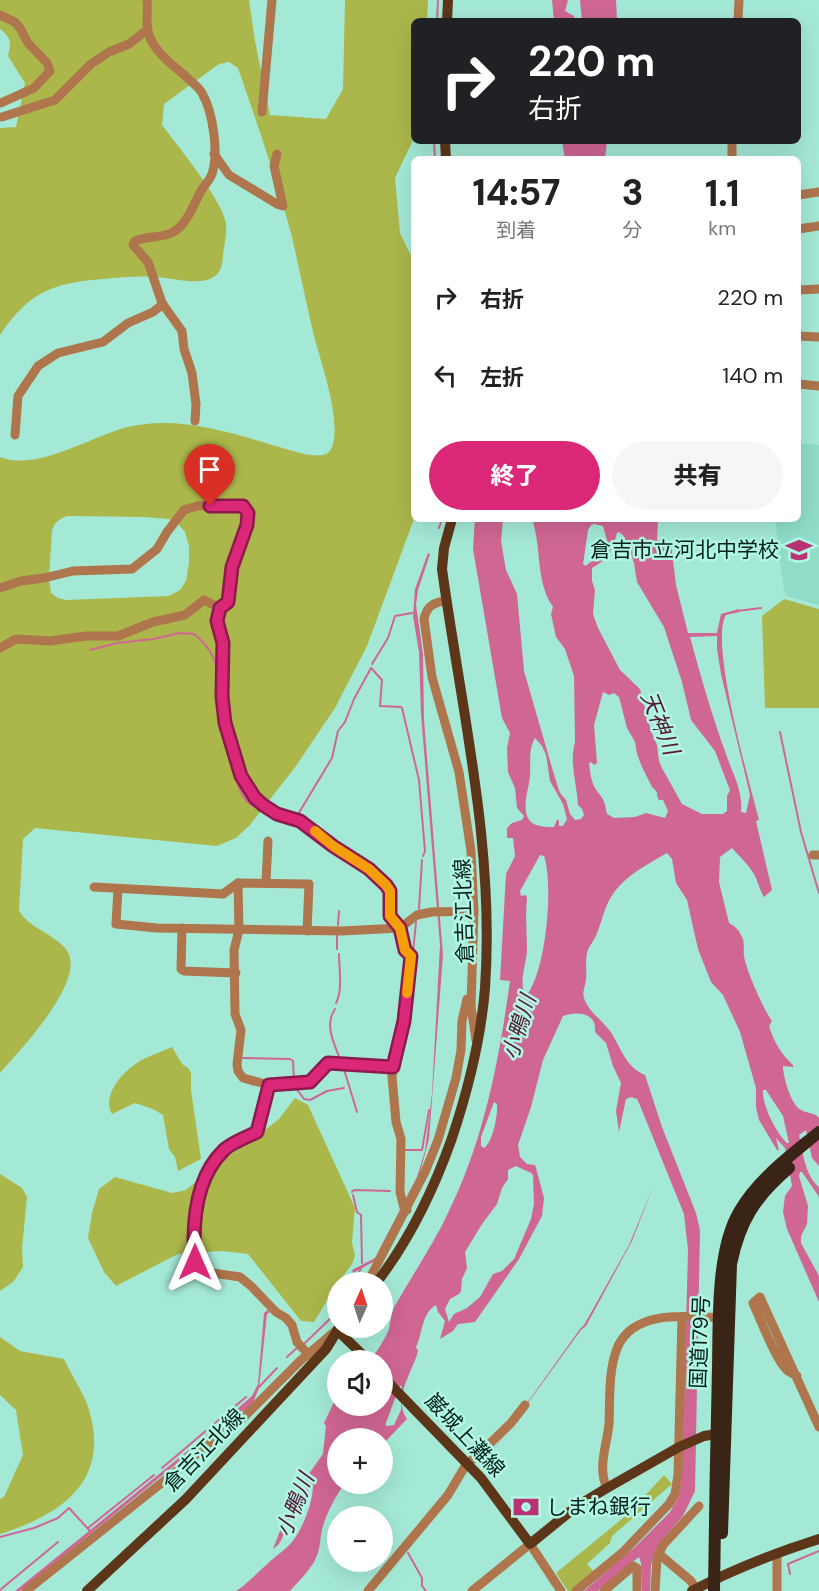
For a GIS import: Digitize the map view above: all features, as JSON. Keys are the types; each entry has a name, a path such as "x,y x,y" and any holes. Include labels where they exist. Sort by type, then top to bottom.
{"highway":[{"name":"国道179号","path":"721,1591 717,1582 715,1434 719,1318 729,1277 735,1229 746,1200 764,1179 819,1132"},
{"name":"国道179号","path":"735,1229 758,1198 819,1143"}],"main road":[{"path":"447,18 448,0"},
{"name":"倉吉江北線","path":"385,1272 415,1221 442,1166 459,1116 477,1044 484,998 487,952 484,868 468,734 442,569 444,548 451,522"},
{"name":"倉吉江北線","path":"87,1591 186,1499 335,1338"},
{"path":"347,1338 358,1350"},
{"name":"巌城上灘線","path":"393,1387 481,1478 530,1544"},
{"path":"530,1544 577,1506 607,1488 680,1447 715,1434"},
{"path":"694,1590 717,1582 777,1553 819,1539"}],"street":[{"path":"147,0 148,29 159,52 198,87 206,100 214,128 212,175 202,187 181,225 166,235 140,239 134,243 134,248 148,262 163,304 182,331 184,349 192,372 195,421"},
{"path":"262,112 272,0"},
{"path":"738,18 739,0"},
{"path":"0,15 15,22 28,43 50,68 50,71 34,88 1,103"},
{"path":"2,117 23,109 51,103 63,94 91,64 109,52 129,44 148,29"},
{"path":"214,154 229,175 276,204 284,206 274,166 277,154"},
{"path":"801,195 819,192"},
{"path":"801,229 819,226"},
{"path":"801,290 819,289"},
{"path":"15,435 18,396 38,366 58,353 103,342 128,323 153,312 163,304"},
{"path":"801,336 819,337"},
{"path":"801,384 819,386"},
{"path":"0,588 21,581 73,571 132,569 157,549 184,510 205,506 243,506 248,513 247,525 232,567 228,602 220,608 217,621 223,643 222,696 225,723 241,776 255,798 277,814 300,821 369,869 390,891 390,916 400,928 405,950 411,956 404,1021 393,1067 394,1108 401,1139 400,1192 404,1208 407,1210"},
{"path":"0,648 16,639 50,641 86,636 118,636 153,622 185,615 204,600 220,608"},
{"path":"447,600 430,605 424,618 432,677 459,772 471,851 474,911 471,1006 477,1044"},
{"path":"266,882 268,841"},
{"path":"94,887 223,894 238,883 309,884 307,931"},
{"path":"238,883 239,930 234,950 235,1014 242,1030 237,1065 243,1077 269,1085 310,1082 328,1063 393,1067"},
{"path":"118,889 116,924 157,928 342,931 400,928 417,915 432,912 474,911"},
{"path":"182,928 181,969 236,973"},
{"path":"373,1272 425,1172 446,1116 461,1050 462,1021 472,988"},
{"path":"269,1085 257,1132 225,1149 209,1169 201,1186 195,1219 195,1262 206,1272 236,1276 251,1287 292,1325 297,1342 308,1354"},
{"path":"797,1376 787,1371 762,1323 753,1303 760,1297 797,1376 819,1427"},
{"path":"607,1488 602,1478 602,1469 608,1435 612,1372 618,1348 628,1332 636,1326 654,1320 683,1317 719,1318"},
{"path":"576,1591 623,1552 669,1504 677,1483 680,1447 683,1317"},
{"path":"26,1591 224,1431 241,1420 308,1354 330,1338"},
{"path":"368,1591 448,1495 465,1461 476,1457 511,1423 525,1405"},
{"path":"655,1591 659,1554 669,1538 699,1506"},
{"path":"472,1591 530,1544 561,1591"},
{"path":"623,1552 635,1567 637,1591"},
{"path":"777,1553 777,1591"},
{"path":"659,1554 691,1581 694,1590"},
{"path":"604,1591 635,1567 656,1568"}],"shaded area":[{"name":"倉吉市立河北中学校","path":"801,443 819,445 819,605 785,594 775,522 801,522"}],"green space":[{"path":"0,0 249,0 270,115 326,119 343,89 345,0 428,0 427,18 411,18 411,144 395,178 400,233 411,255 411,522 413,522 367,646 335,708 296,766 250,825 236,838 217,846 35,828 23,839 19,910 34,926 65,948 70,961 68,977 61,994 36,1031 0,1073 0,457 30,460 64,451 113,431 150,424 194,425 239,435 304,454 324,455 330,451 334,436 333,408 291,233 238,68 229,62 219,64 164,104 162,125 199,174 223,214 226,236 222,264 218,274 201,281 130,277 69,283 43,292 32,299 0,335 0,128 16,127 25,83 8,56 10,41 0,29","holes":["68,516 169,519 177,523 185,532 189,546 186,581 180,590 169,596 66,600 51,593 49,577 52,531 54,525 62,518"]},
{"path":"784,599 819,609 819,708 765,708 762,616"},
{"path":"172,1047 182,1064 191,1073 191,1090 201,1159 178,1171 175,1157 169,1149 163,1115 135,1103 112,1114 109,1100 119,1079 131,1067"},
{"path":"295,1098 308,1105 355,1208 352,1242 355,1256 346,1272 327,1272 327,1301 314,1322 301,1321 248,1254 222,1251 178,1254 116,1286 104,1272 88,1238 99,1189 115,1177 172,1193 186,1190 279,1119"},
{"path":"0,1174 22,1188 27,1197 22,1248 23,1267 13,1282 0,1291"},
{"path":"0,1337 20,1351 64,1359 87,1404 93,1430 93,1453 88,1473 77,1490 63,1504 23,1526 0,1534 0,1499 4,1497 23,1455 16,1410 0,1395"},
{"path":"664,1475 672,1484 612,1536 610,1543 587,1564 595,1573 573,1591 568,1591 556,1573 628,1514"}],"water":[{"path":"552,0 568,0 565,11 575,18 554,18"},
{"path":"580,0 616,0 617,18 582,18"},
{"path":"562,144 607,144 605,156 564,156"},
{"name":"小鴨川","path":"475,522 503,522 501,541 506,570 517,594 524,671 560,793 566,800 570,814 575,820 581,819 584,815 578,805 573,766 574,676 565,649 556,637 551,614 553,607 547,597 541,575 533,522 658,522 657,540 671,544 676,585 688,633 717,633 721,614 739,609 739,612 726,615 722,630 723,653 733,714 759,820 756,821 772,890 764,897 752,870 732,848 720,857 719,882 729,923 742,937 748,971 772,1021 769,1026 773,1037 781,1052 793,1065 793,1067 783,1066 791,1097 801,1110 819,1118 819,1166 812,1158 806,1130 799,1135 808,1170 819,1187 819,1197 802,1172 799,1176 808,1206 807,1224 801,1236 801,1243 819,1276 819,1302 787,1229 783,1212 785,1196 792,1186 785,1148 776,1138 779,1150 777,1150 759,1120 756,1088 740,1032 723,995 711,982 698,949 687,900 676,883 672,859 667,853 632,874 620,885 606,906 596,936 587,953 583,994 589,1008 609,1029 625,1058 645,1075 662,1127 696,1213 700,1230 695,1491 683,1516 656,1550 651,1565 650,1591 642,1591 639,1557 598,1591 584,1591 635,1547 670,1512 679,1496 682,1479 688,1250 684,1214 637,1099 631,1097 626,1099 619,1132 616,1111 621,1083 606,1043 595,1032 593,1020 585,1015 574,1014 563,1016 543,1060 518,1145 520,1157 527,1164 535,1165 544,1198 542,1216 519,1259 475,1322 458,1324 453,1331 440,1339 445,1321 436,1305 428,1313 403,1393 403,1411 407,1419 393,1434 393,1428 327,1428 327,1494 338,1494 331,1506 327,1506 327,1516 317,1557 303,1577 290,1591 236,1591 289,1545 300,1530 307,1515 313,1485 310,1486 287,1524 281,1541 273,1549 294,1495 323,1454 326,1426 324,1423 327,1416 389,1416 386,1426 394,1425 401,1410 402,1387 400,1385 393,1404 393,1350 377,1350 384,1338 393,1338 394,1307 429,1248 461,1185 481,1129 501,1041 510,981 500,980 506,874 515,856 513,838 507,838 507,828 512,823 522,820 524,816 517,808 515,788 508,772 507,748 510,733 502,718 473,549","holes":["594,524 603,526 609,548 586,566 583,564 588,530","619,532 627,542 637,582 664,627 682,682 691,720 715,751 730,790 727,796 727,811 723,814 702,814 682,804 659,761 657,745 640,689 620,670 598,628 593,614 595,590 592,568 605,558","717,636 721,674 750,795 746,813 741,812 739,790 716,725 690,637","603,692 609,695 614,693 619,697 627,728 635,742 642,767 657,792 659,800 663,800 668,811 665,818 646,813 635,817 614,818 607,814 603,800 595,788 589,763 594,765 597,763 594,725","535,738 546,755 550,781 563,804 567,819 563,826 559,826 559,820 554,827 533,824 526,812 531,752","540,855 544,856 547,869 546,929 538,970 525,997 523,978 527,950 527,898 526,895 521,896 520,891","763,1090 766,1090 783,1116 789,1143 774,1126 767,1111","494,1102 497,1104 496,1121 484,1148 481,1146 481,1137","516,1166 533,1175 534,1204 531,1219 514,1259 502,1271 493,1274 480,1297 467,1308 454,1314 449,1322 445,1309 450,1299 461,1291 462,1279 467,1268 465,1252 497,1204 502,1188 508,1179 508,1170"]},
{"path":"428,553 430,554 418,590 416,605 423,654 424,720 443,955 429,1139 418,1180 375,1261 353,1272 352,1270 375,1258 417,1177 425,1151 432,1093 440,945 421,714 419,652 413,616 415,589"},
{"path":"653,1187 632,1241 586,1326 482,1466 584,1325 629,1245"},
{"path":"268,1310 270,1312 267,1314 259,1388 252,1405 234,1417 20,1591 15,1591 252,1396 258,1384 264,1313"}],"waterway":[{"path":"437,18 438,0"},
{"path":"434,144 435,156"},
{"path":"439,528 441,522"},
{"path":"737,611 761,608"},
{"path":"372,664 388,638 395,616 412,613"},
{"path":"90,650 117,643 180,633 194,634 210,651 218,673"},
{"path":"297,816 332,758 338,731 345,722 354,699 371,668 382,680 380,706 402,708 419,780 425,851 423,856"},
{"path":"780,732 801,832 819,893"},
{"path":"232,763 244,798 275,818"},
{"path":"419,909 422,860"},
{"path":"338,925 339,911"},
{"path":"413,952 416,922"},
{"path":"337,935 337,949"},
{"path":"336,1003 340,985 339,954"},
{"path":"335,1009 330,1028 340,1059"},
{"path":"242,1058 290,1059 293,1061 294,1080"},
{"path":"343,1066 357,1112"},
{"path":"295,1087 304,1099 310,1100 327,1091 344,1088"},
{"path":"404,1150 422,1150 429,1110"},
{"path":"352,1192 354,1190 390,1191"},
{"path":"353,1195 357,1212 361,1215 362,1263"},
{"path":"303,1345 327,1322"},
{"path":"287,1357 298,1347"},
{"path":"259,1387 277,1368"},
{"path":"162,1468 246,1397"},
{"path":"88,1528 154,1475"},
{"path":"0,1537 34,1528 58,1518 69,1508 90,1531"},
{"path":"0,1590 58,1542"},
{"path":"790,1574 788,1564 819,1551"},
{"path":"408,1553 422,1578 422,1586 426,1591"}],"slow traffic":[{"path":"315,831 333,846 369,869 390,891 390,916 400,928 405,950 411,956 407,993"}],"place":[{"name":"倉吉市立河北中学校","path":"799,550"},
{"name":"しまね銀行","path":"526,1507"}],"route":[{"path":"195,1262 195,1219 201,1186 209,1169 225,1149 257,1132 269,1085 310,1082 328,1063 393,1067 404,1021 411,956 405,950 400,928 390,916 390,891 386,885 369,869 300,821 277,814 263,805 255,798 241,776 225,723 222,696 223,643 217,621 220,608 228,602 232,567 238,553 239,542 247,525 248,513 243,506 210,506"}],"water label":[{"name":"天神川","path":"660,723"}]}
